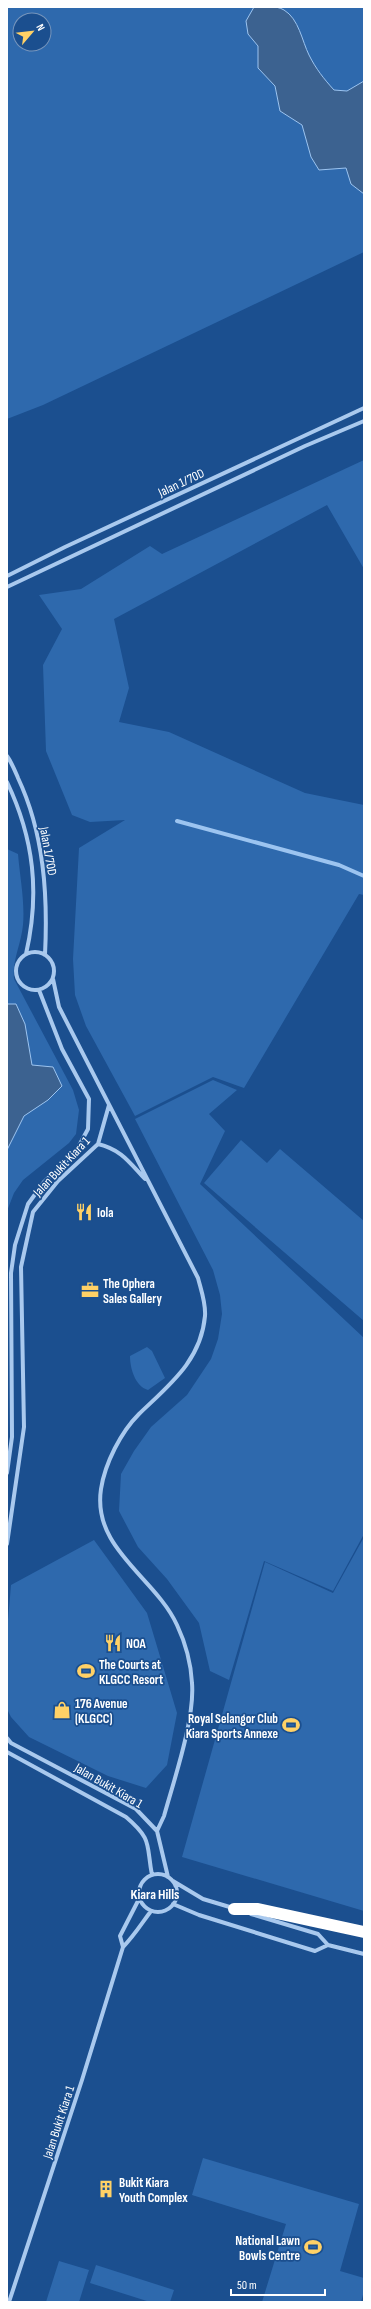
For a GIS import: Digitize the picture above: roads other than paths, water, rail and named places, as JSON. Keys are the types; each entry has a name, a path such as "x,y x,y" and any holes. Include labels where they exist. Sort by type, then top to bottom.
{"highway":[{"path":"234,1909 258,1909 364,1932"}],"street":[{"name":"Jalan 1/70D","path":"7,576 65,547 364,408"},
{"name":"Jalan 1/70D","path":"7,587 305,446 364,421"},
{"name":"Jalan 1/70D","path":"7,756 26,795 42,856 47,921 45,955"},
{"name":"Jalan 1/70D","path":"7,782 20,809 29,839 34,896 31,933 26,954"},
{"path":"52,979 44,988 39,990 28,988 23,985 17,976 17,964 26,954 35,952 50,958 54,968 52,979 59,1007 198,1278 206,1315 196,1349 188,1365 175,1381 138,1415 120,1440 107,1465 101,1488 100,1504 103,1520 115,1547 164,1605 177,1624 188,1657 192,1684 191,1713 164,1816 157,1831 168,1877"},
{"name":"Jalan Bukit Kiara 1","path":"7,1473 12,1437 11,1273 15,1245 28,1204 44,1182 75,1153 88,1129 89,1099 62,1049 39,990"},
{"name":"Jalan Bukit Kiara 1","path":"7,1544 24,1428 21,1267 33,1212 58,1182 98,1144 109,1105"},
{"path":"98,1144 113,1148 121,1154 150,1184"},
{"name":"Jalan Bukit Kiara 1","path":"7,1738 11,1743 136,1809 157,1831"},
{"name":"Jalan Bukit Kiara 1","path":"7,1752 126,1817 140,1830 150,1847 152,1875"},
{"path":"173,1881 177,1893 173,1904 163,1911 151,1911 146,1908 140,1897 143,1881 152,1875 158,1874 168,1877 203,1899 318,1934 328,1945 364,1954"},
{"name":"Jalan Bukit Kiara 1","path":"123,1947 120,1936 140,1897"},
{"path":"173,1904 199,1915 315,1951 328,1945"},
{"name":"Jalan Bukit Kiara 1","path":"9,2302 80,2088 123,1947 133,1937 136,1929 151,1911"}],"waterway":[{"path":"177,821 339,865 364,876"}],"place":[{"name":"Iola","path":"84,1212"},
{"name":"The Ophera Sales Gallery","path":"90,1290"},
{"name":"NOA","path":"113,1643"},
{"name":"The Courts at KLGCC Resort","path":"86,1671"},
{"name":"176 Avenue (KLGCC)","path":"62,1710"},
{"name":"Royal Selangor Club Kiara Sports Annexe","path":"291,1725"},
{"name":"Bukit Kiara Youth Complex","path":"106,2189"},
{"name":"National Lawn Bowls Centre","path":"313,2247"}],"district":[{"name":"Kiara Hills","path":"155,1894"}]}
